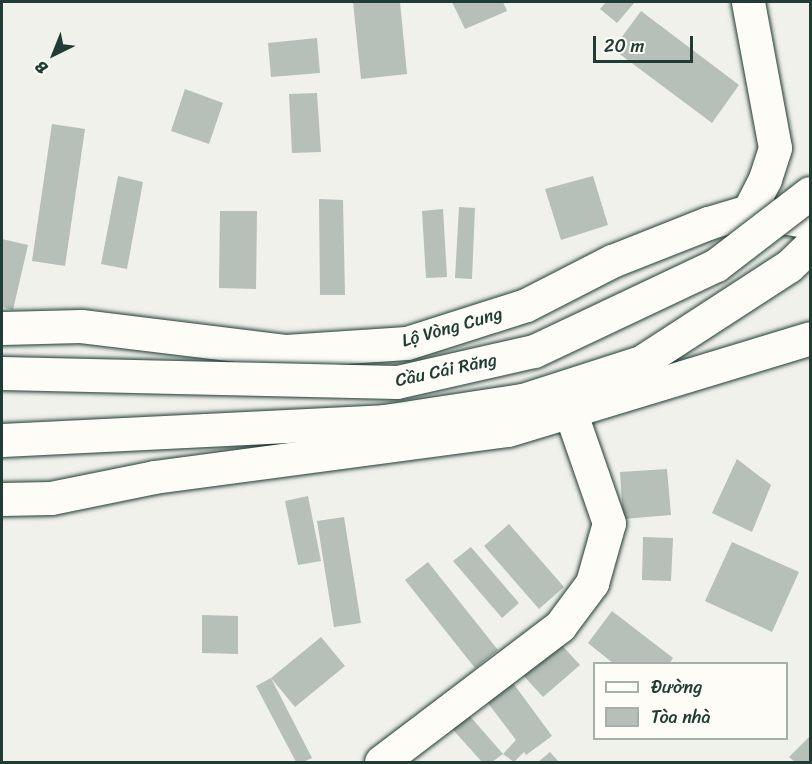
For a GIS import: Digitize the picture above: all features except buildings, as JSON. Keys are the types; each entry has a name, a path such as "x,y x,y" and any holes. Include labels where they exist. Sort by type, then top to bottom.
{"main road":[{"path":"748,2 775,148 765,179 749,211"},
{"name":"Cầu Cái Răng","path":"2,373 397,382 534,351 716,265 810,193"},
{"name":"Lộ Vòng Cung","path":"2,328 81,326 286,351 407,343 526,305 612,261 708,223 749,211 810,222"},
{"path":"2,440 384,421 523,400 641,362 789,266 810,246"},
{"path":"2,499 51,498 154,477 508,430 810,338"},
{"path":"382,762 560,626 592,583 609,523 570,411"}]}
